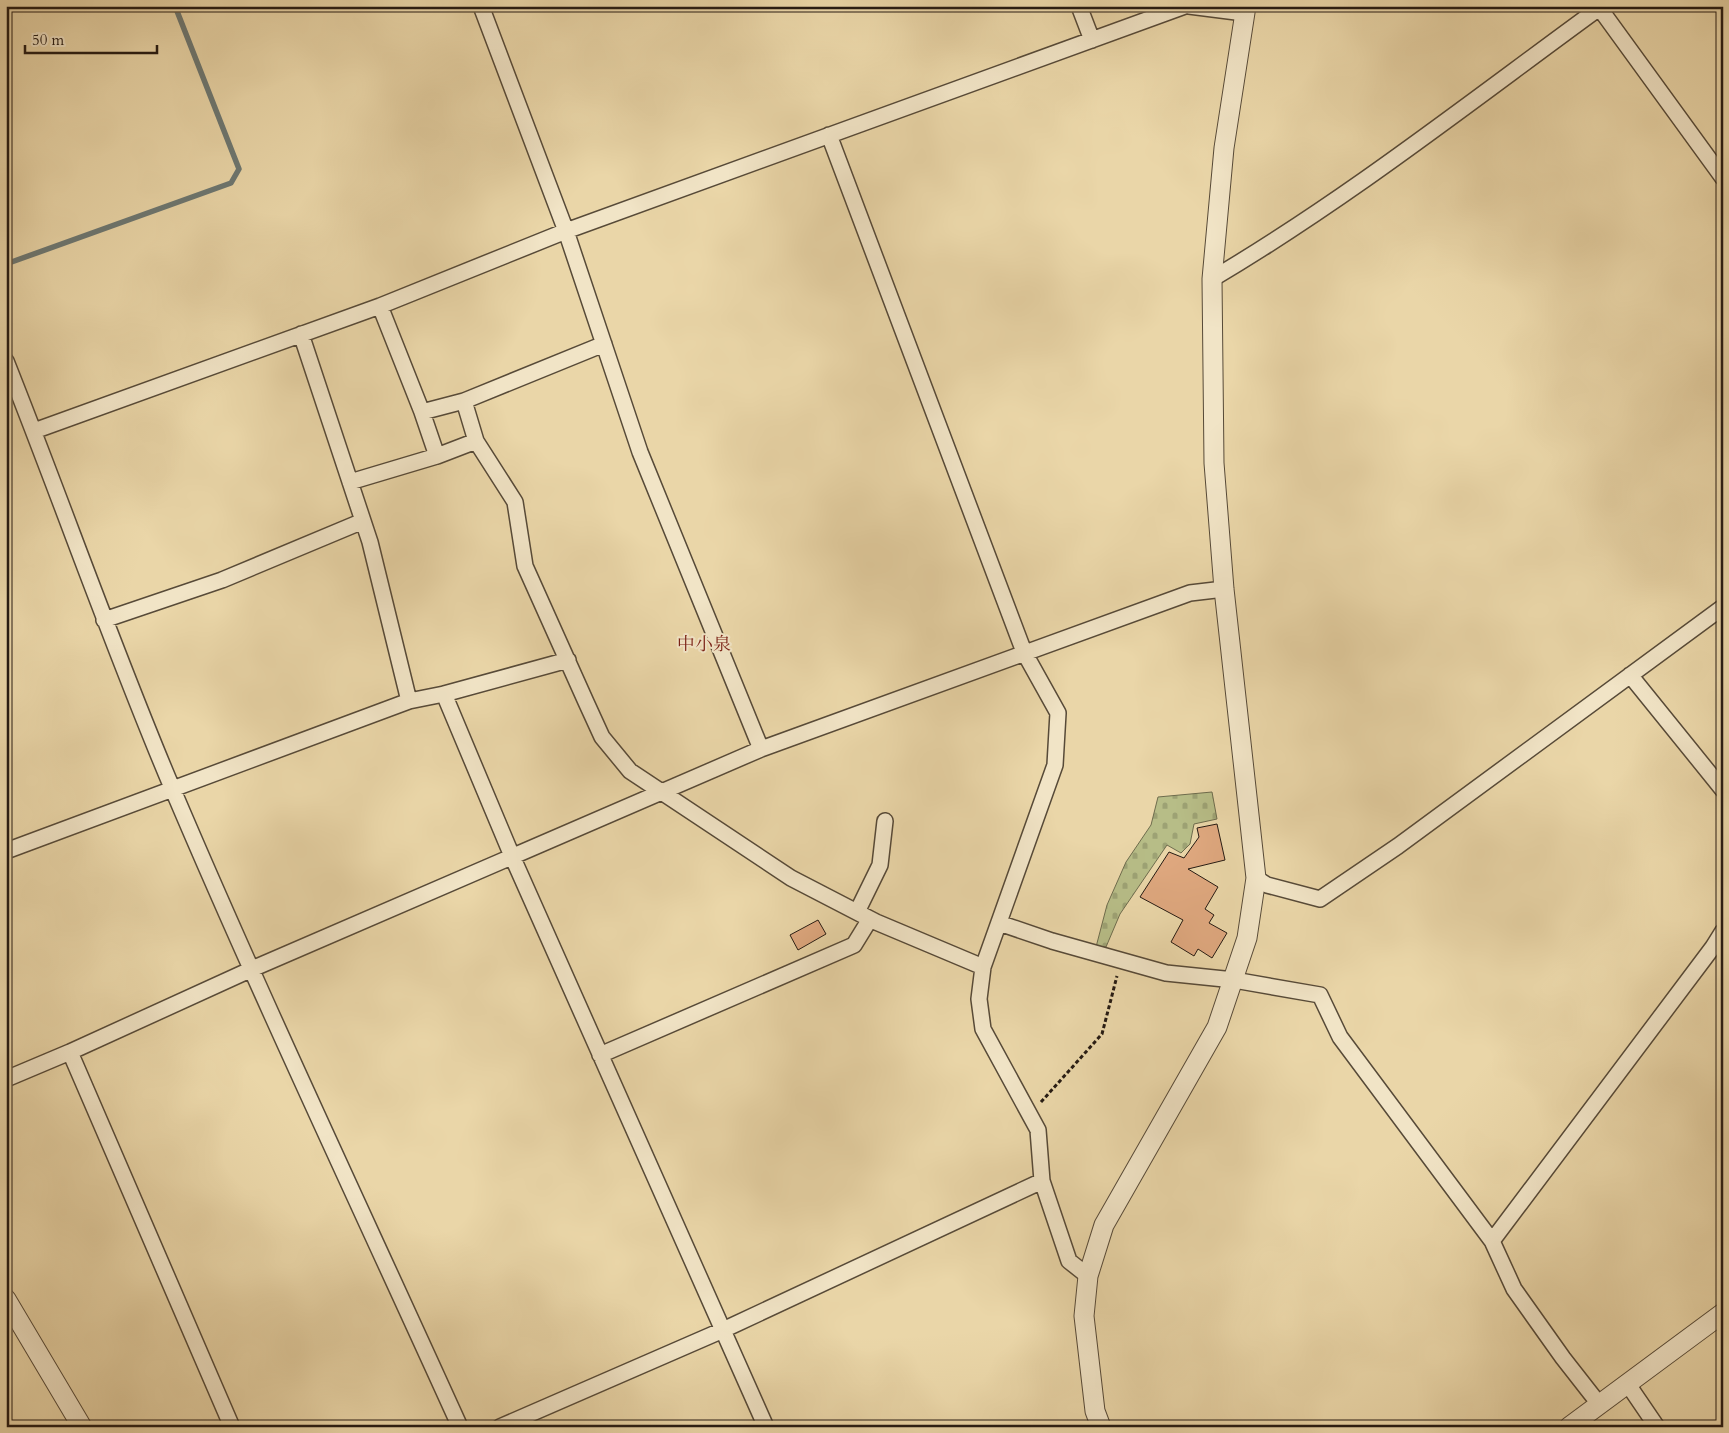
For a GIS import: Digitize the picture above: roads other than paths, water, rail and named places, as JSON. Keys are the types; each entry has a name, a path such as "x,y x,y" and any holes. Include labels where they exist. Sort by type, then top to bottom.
{"street":[{"path":"481,6 566,231 640,452 761,749"},
{"path":"1079,6 1092,40"},
{"path":"34,430 380,306 566,231 1185,6"},
{"path":"1101,1427 1095,1411 1084,1316 1088,1276 1104,1225 1217,1027 1247,938 1256,878 1224,590 1214,463 1212,279 1224,148 1245,9 1189,6"},
{"path":"1212,279 1270,245 1426,135 1600,7 1723,178"},
{"path":"829,135 1024,652 1058,713 1055,765 983,967 980,999 983,1029 1038,1130 1042,1182 1069,1261 1088,1276"},
{"path":"380,306 438,456"},
{"path":"301,334 362,521 409,701"},
{"path":"422,412 464,401 604,344"},
{"path":"6,361 34,430 104,620 173,790 252,969 460,1427"},
{"path":"464,401 476,440 515,502 525,566 602,737 630,771 791,878 864,916 983,967"},
{"path":"350,482 438,456 476,440"},
{"path":"104,620 222,580 362,521"},
{"path":"6,1079 252,969 761,749 1190,593 1224,590"},
{"path":"1256,878 1268,884 1320,899 1398,846 1723,607"},
{"path":"6,851 409,701 444,694 568,660"},
{"path":"1630,675 1723,790"},
{"path":"444,694 512,856 766,1427"},
{"path":"600,1055 854,945 880,865 885,821"},
{"path":"999,923 1052,942 1166,973 1234,980 1320,995 1340,1037 1492,1241 1514,1289 1562,1358 1599,1404"},
{"path":"1492,1241 1714,947 1723,931"},
{"path":"70,1052 232,1427"},
{"path":"500,1427 723,1330 1042,1182"},
{"path":"6,1299 11,1320 82,1427"},
{"path":"1569,1427 1723,1313"},
{"path":"1627,1383 1657,1427"}],"waterway":[{"path":"6,264 231,183 239,169 175,6"}],"district":[{"name":"中小泉","path":"704,644"}]}
